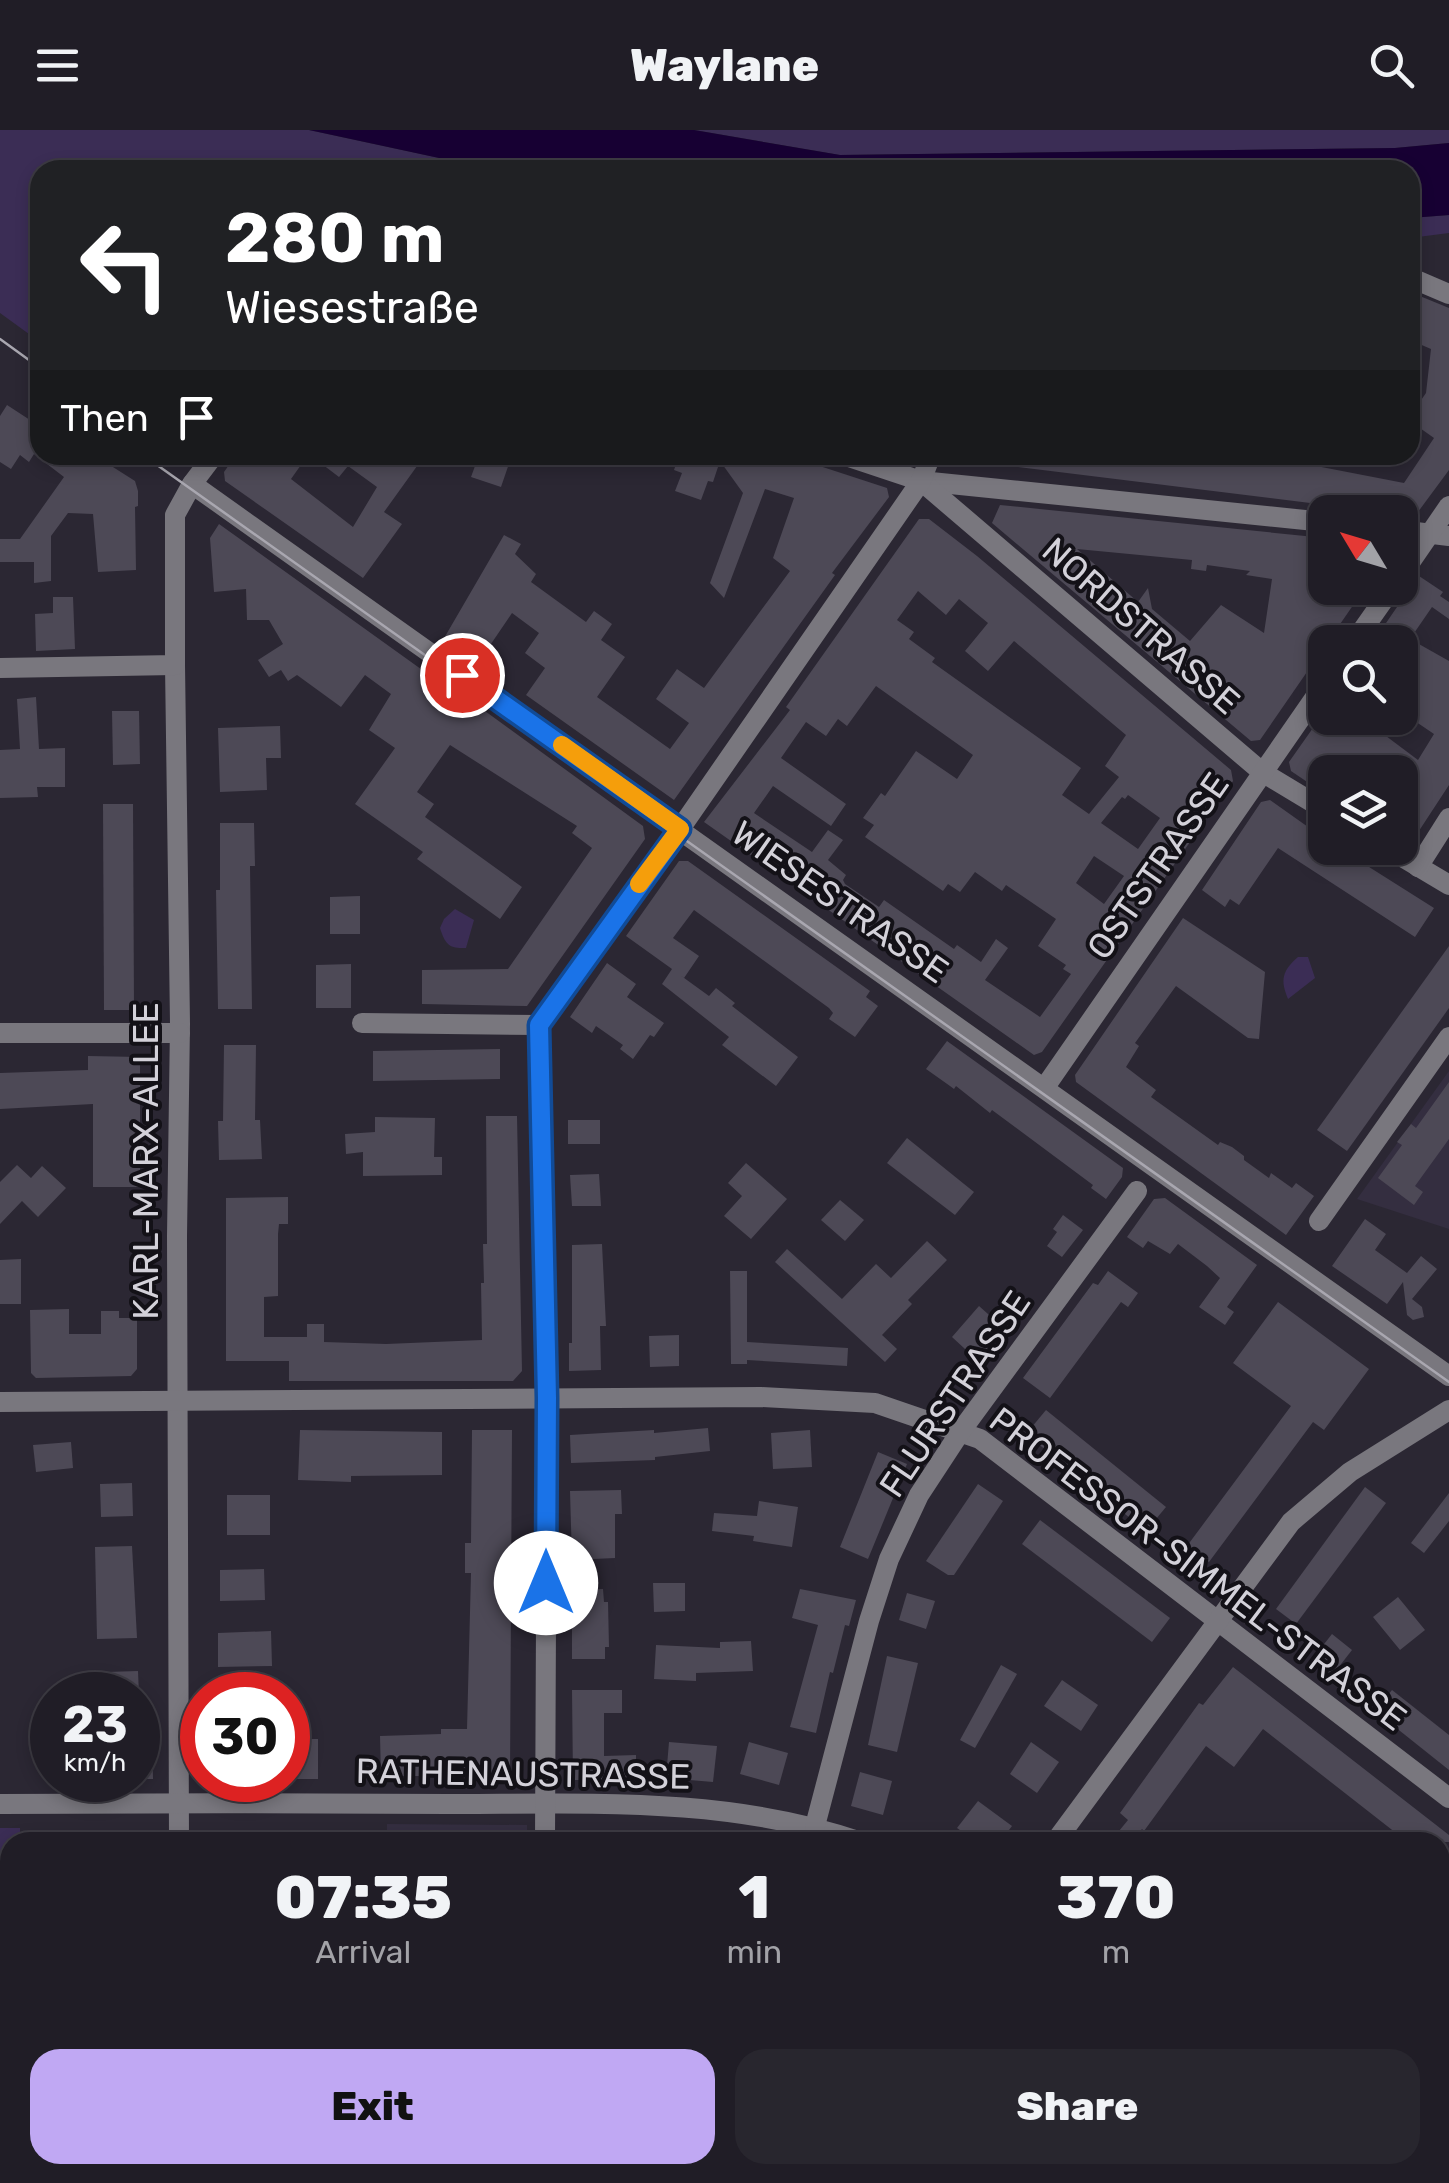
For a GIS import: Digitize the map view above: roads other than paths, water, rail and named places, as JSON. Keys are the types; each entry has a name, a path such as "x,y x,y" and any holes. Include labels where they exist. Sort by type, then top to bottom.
{"street":[{"path":"1420,282 1449,294"},
{"name":"KARL-MARX-ALLEE","path":"180,1832 180,1032 175,515 206,465"},
{"path":"873,465 921,481 1308,520"},
{"path":"545,1832 547,1398 539,1025 680,829 921,481 927,465"},
{"name":"NORDSTRASSE","path":"921,481 1262,772 1308,800"},
{"name":"WIESESTRASSE","path":"192,484 1449,1376"},
{"path":"1418,557 1440,534 1449,506"},
{"path":"0,668 174,665"},
{"name":"OSTSTRASSE","path":"1044,1087 1308,707"},
{"path":"1449,818 1418,866 1449,886"},
{"path":"362,1023 539,1025"},
{"path":"0,1033 180,1032"},
{"path":"1319,1221 1449,1037"},
{"name":"FLURSTRASSE","path":"815,1826 869,1621 889,1559 919,1496 961,1431 1138,1191"},
{"name":"PROFESSOR-SIMMEL-STRASSE","path":"0,1402 761,1397 867,1402 898,1409 980,1439 1449,1798"},
{"path":"1062,1832 1301,1513 1350,1472 1449,1410"},
{"name":"RATHENAUSTRASSE","path":"0,1804 698,1807 832,1832"}],"tram line":[{"path":"0,339 30,361"},
{"path":"157,465 1449,1382"}]}
